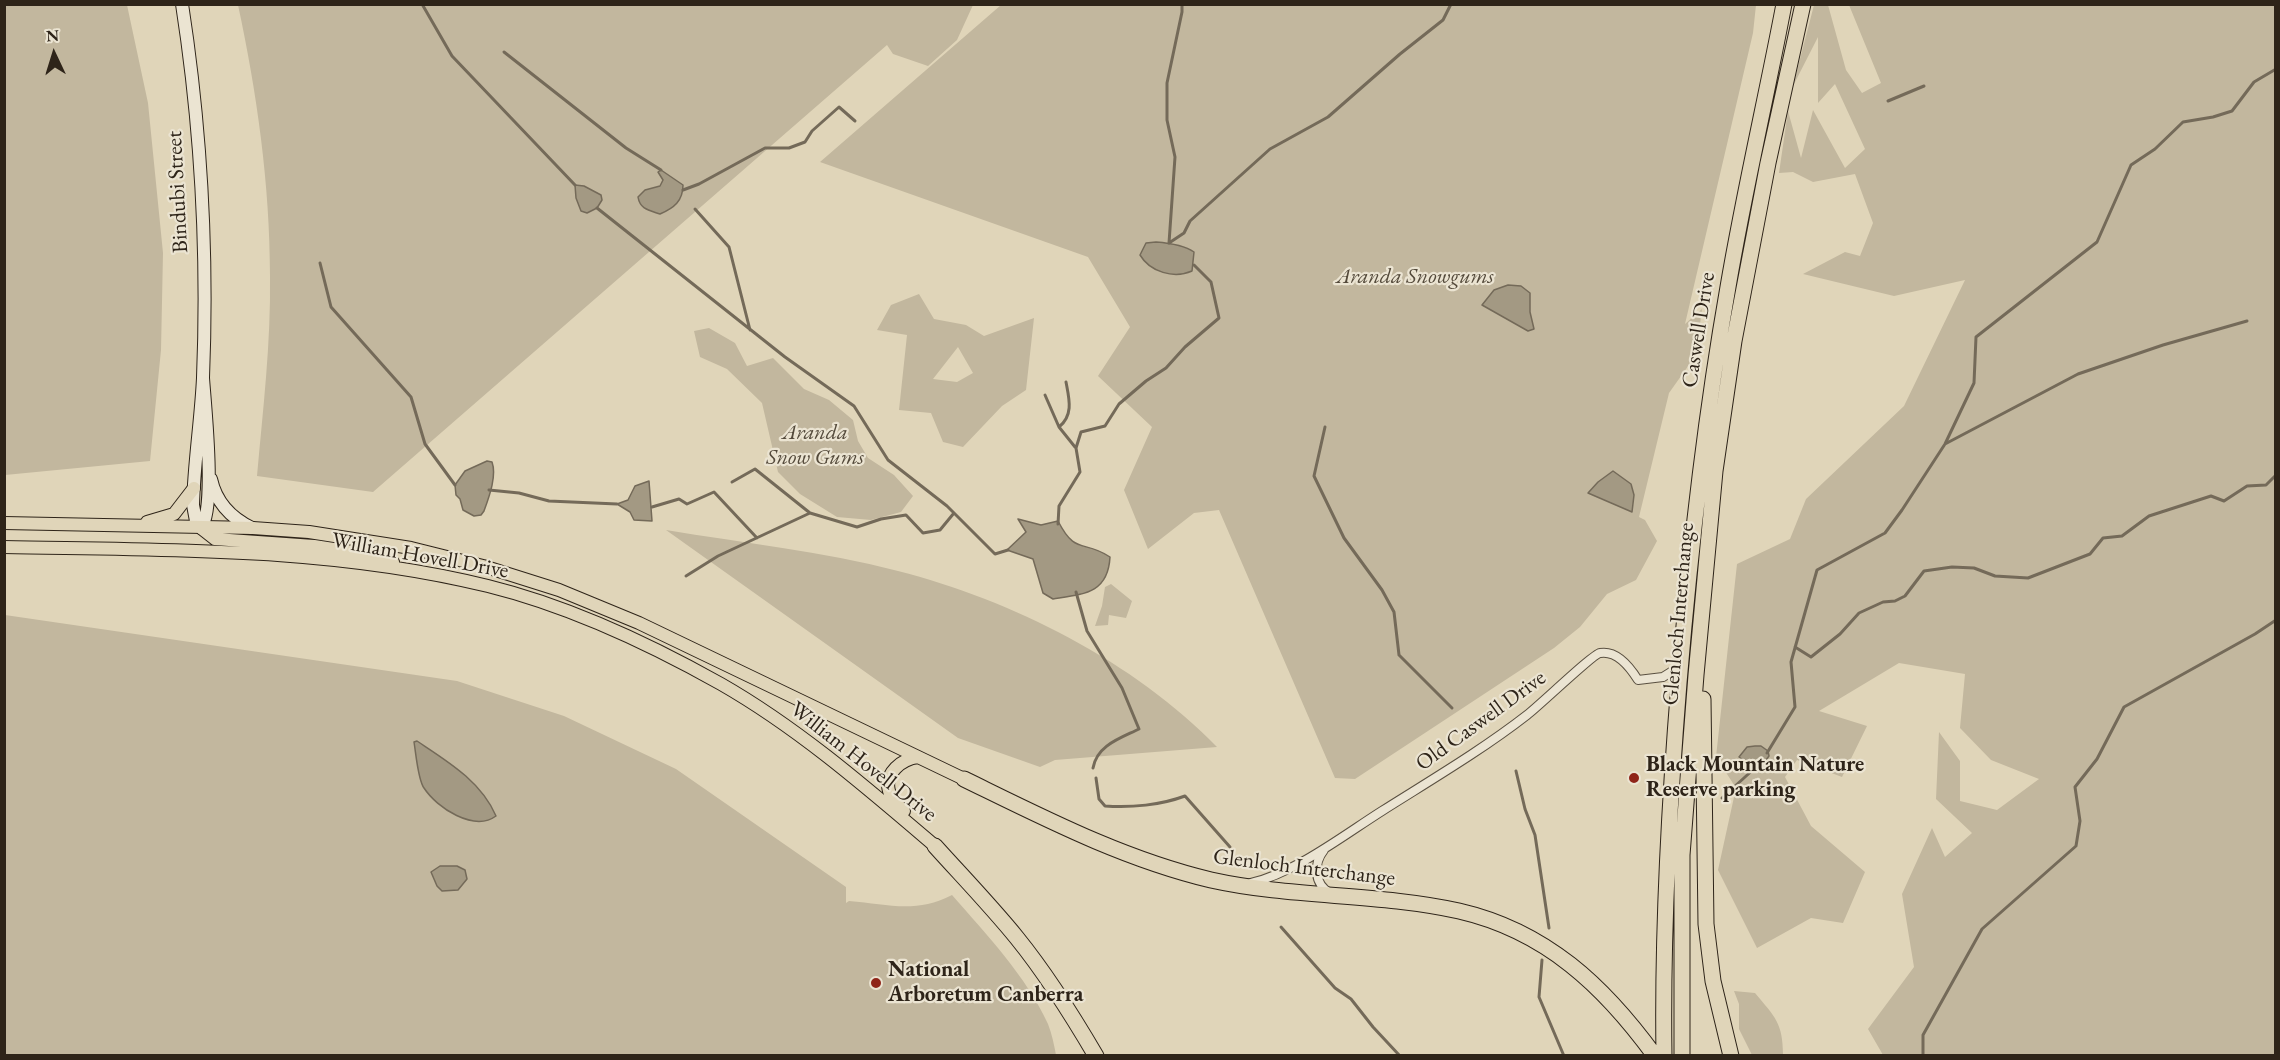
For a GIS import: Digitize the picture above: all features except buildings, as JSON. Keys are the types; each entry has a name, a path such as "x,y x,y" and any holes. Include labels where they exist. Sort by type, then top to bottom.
{"highway":[{"name":"Caswell Drive","path":"1680,666 1698,487 1715,369 1745,194 1784,4"},
{"name":"Glenloch Interchange","path":"1682,1056 1682,855 1694,696 1721,424 1734,341 1768,163 1803,4"},
{"path":"1708,546 1711,573 1703,697 1705,899 1712,973 1731,1056"},
{"name":"Glenloch Interchange","path":"1661,1053 1667,849 1680,666"},
{"name":"Glenloch Interchange","path":"964,779 1079,835 1146,861 1195,876 1239,885 1460,912 1493,922 1526,936 1569,962 1599,988 1661,1053"},
{"path":"934,846 1018,939 1049,980 1096,1056"},
{"path":"1018,939 1086,1056"}],"main road":[{"name":"Bindubi Street","path":"182,4 190,63 202,237 203,378 209,457 207,516 201,528 194,514 194,488 203,378"},
{"path":"209,457 211,480 217,498 237,521 253,528"},
{"path":"137,525 174,514 194,488"},
{"name":"William Hovell Drive","path":"4,523 253,528 309,532 411,548 483,566 538,583 639,623 918,757"},
{"path":"188,551 199,543 201,528"},
{"path":"201,528 215,539 281,543 378,556 413,571"},
{"name":"William Hovell Drive","path":"4,547 188,551 332,560 413,571 489,587 566,611 649,646 721,684 826,756 934,846"},
{"path":"918,757 908,759 898,765 890,778 888,787 893,799 934,846"},
{"name":"Glenloch Interchange","path":"918,757 964,779"}],"street":[{"name":"Old Caswell Drive","path":"1239,885 1275,875 1328,845 1512,727 1595,654 1608,653 1619,658 1631,669 1638,680 1663,677 1680,666"},
{"path":"1328,845 1318,858 1317,873 1324,890 1338,896"}],"green space":[{"path":"4,5 127,5 148,103 163,253 161,350 150,461 5,475"},
{"path":"238,5 973,5 957,40 928,66 893,54 887,45 373,492 257,476 269,326 268,208 261,139"},
{"name":"Aranda Snowgums","path":"1001,5 1756,5 1753,33 1685,324 1702,309 1696,355 1669,393 1639,517 1645,520 1657,541 1636,580 1607,594 1580,627 1554,648 1355,779 1335,778 1219,510 1194,513 1148,549 1124,490 1152,427 1098,376 1130,327 1088,257 820,162"},
{"path":"1814,5 1828,5 1846,70 1862,93 1881,83 1849,5 2275,5 2275,1055 1883,1055 1868,1029 1914,967 1902,894 1932,828 1945,857 1972,833 1936,799 1939,732 1960,761 1960,801 1997,810 2039,779 1991,760 1960,728 1965,674 1899,663 1819,711 1867,726 1842,777 1797,760 1785,777 1811,826 1865,872 1843,923 1811,918 1757,948 1718,870 1736,788 1716,757 1737,564 1790,539 1806,499 1904,406 1965,280 1894,296 1803,274 1845,252 1860,256 1873,223 1855,174 1813,182 1793,172 1779,173 1788,111 1801,158 1813,110 1845,168 1865,149 1835,84 1818,103 1818,37 1793,86"},
{"path":"919,294 934,319 966,325 984,336 1034,318 1026,390 1002,406 963,447 943,442 931,413 899,410 907,335 877,330 891,305","holes":["958,347 973,373 957,382 933,379"]},
{"name":"Aranda Snow Gums","path":"709,328 735,343 747,366 773,358 804,389 829,400 853,420 858,441 868,458 894,475 913,496 901,512 871,520 837,517 800,494 778,472 762,403 727,369 700,357 694,331"},
{"path":"666,530 869,564 941,583 984,599 1069,638 1110,662 1149,688 1217,747 1055,760 1040,767 958,738"},
{"path":"1111,584 1132,601 1126,618 1109,615 1108,625 1095,626 1102,606 1105,587"},
{"path":"5,615 457,681 564,716 676,769 846,887 846,903 849,901 913,906 939,901 952,895 1005,956 1029,989 1048,1024 1056,1055 5,1056","holes":["414,742 446,810 423,787"]},
{"path":"1734,991 1755,993 1768,1008 1779,1028 1783,1055 1752,1055 1739,1029 1739,1004"}],"shaded area":[{"path":"661,170 683,185 683,191 677,203 660,214 643,207 638,197 645,190 660,186 663,180 658,172"},
{"path":"575,185 584,186 601,195 602,200 597,208 587,213 581,211 576,198"},
{"path":"1156,242 1181,246 1194,252 1192,271 1170,274 1150,266 1140,255 1146,243"},
{"path":"1508,285 1521,286 1530,293 1530,312 1534,329 1528,331 1482,305 1494,290"},
{"path":"487,461 492,462 494,474 492,486 484,511 481,515 474,516 463,510 460,499 456,495 455,485 465,471"},
{"path":"1613,471 1631,484 1634,495 1632,512 1588,493"},
{"path":"649,481 652,521 634,520 630,512 617,504 628,500 635,486"},
{"path":"1018,519 1041,525 1058,521 1064,532 1075,543 1110,557 1105,578 1100,585 1085,593 1053,599 1043,593 1033,559 1007,550 1026,532"},
{"path":"417,741 451,764 472,782 482,792 496,816 477,821 457,816 430,796 420,779 414,742"},
{"path":"1761,746 1768,751 1769,756 1758,771 1739,757 1747,747"},
{"path":"440,866 457,866 465,870 467,879 458,890 442,891 437,886 431,872"}],"waterway":[{"path":"422,4 452,56 575,185"},
{"path":"1169,243 1175,157 1167,120 1167,83 1182,4"},
{"path":"1169,243 1184,233 1190,221 1270,149 1328,117 1443,20 1451,4"},
{"path":"504,52 626,148 661,170"},
{"path":"1767,753 1795,707 1791,662 1817,570 1885,533 1902,510 1945,444 1974,383 1976,337 2097,242 2131,165 2155,149 2183,122 2232,111 2254,82 2276,69"},
{"path":"1888,101 1924,86"},
{"path":"683,190 699,184 765,148 789,148 805,142 812,131 839,107 855,121"},
{"path":"597,208 785,357 854,406 888,460 947,506 995,554 1008,550"},
{"path":"695,209 729,247 750,330"},
{"path":"320,263 331,307 411,397 425,444 455,485"},
{"path":"1058,524 1059,506 1080,472 1076,448 1081,432 1105,426 1119,404 1146,381 1166,368 1185,347 1219,318 1211,282 1194,265"},
{"path":"1945,444 2078,374 2163,345 2247,321"},
{"path":"1059,427 1069,412 1066,382"},
{"path":"1045,395 1059,427 1075,447"},
{"path":"1325,427 1314,476 1344,538 1382,590 1394,612 1399,655 1452,708"},
{"path":"732,482 755,469 810,513"},
{"path":"1795,647 1811,657 1840,634 1859,613 1883,602 1895,601 1905,596 1924,571 1952,567 1974,568 1995,576 2028,578 2090,554 2103,538 2122,536 2149,516 2211,496 2224,501 2247,486 2266,485 2276,475"},
{"path":"489,490 519,493 549,501 617,504"},
{"path":"652,507 679,499 687,504 714,492 757,538"},
{"path":"686,576 718,556 810,513 857,527 881,519 906,515 923,533 940,530 954,513"},
{"path":"1076,592 1087,631 1122,688 1139,729 1111,743 1099,753 1093,768"},
{"path":"1923,1056 1923,1035 1982,929 2076,846 2080,821 2075,787 2097,759 2124,707 2276,620"},
{"path":"1722,798 1756,767"},
{"path":"1516,771 1525,809 1535,835 1549,928"},
{"path":"1096,778 1099,799 1105,806 1146,805 1185,796 1230,847"},
{"path":"1281,927 1335,988 1351,999 1400,1056"},
{"path":"1542,960 1539,997 1564,1056"}],"place":[{"name":"Black Mountain Nature Reserve parking","path":"1634,778"},
{"name":"National Arboretum Canberra","path":"876,983"}]}
